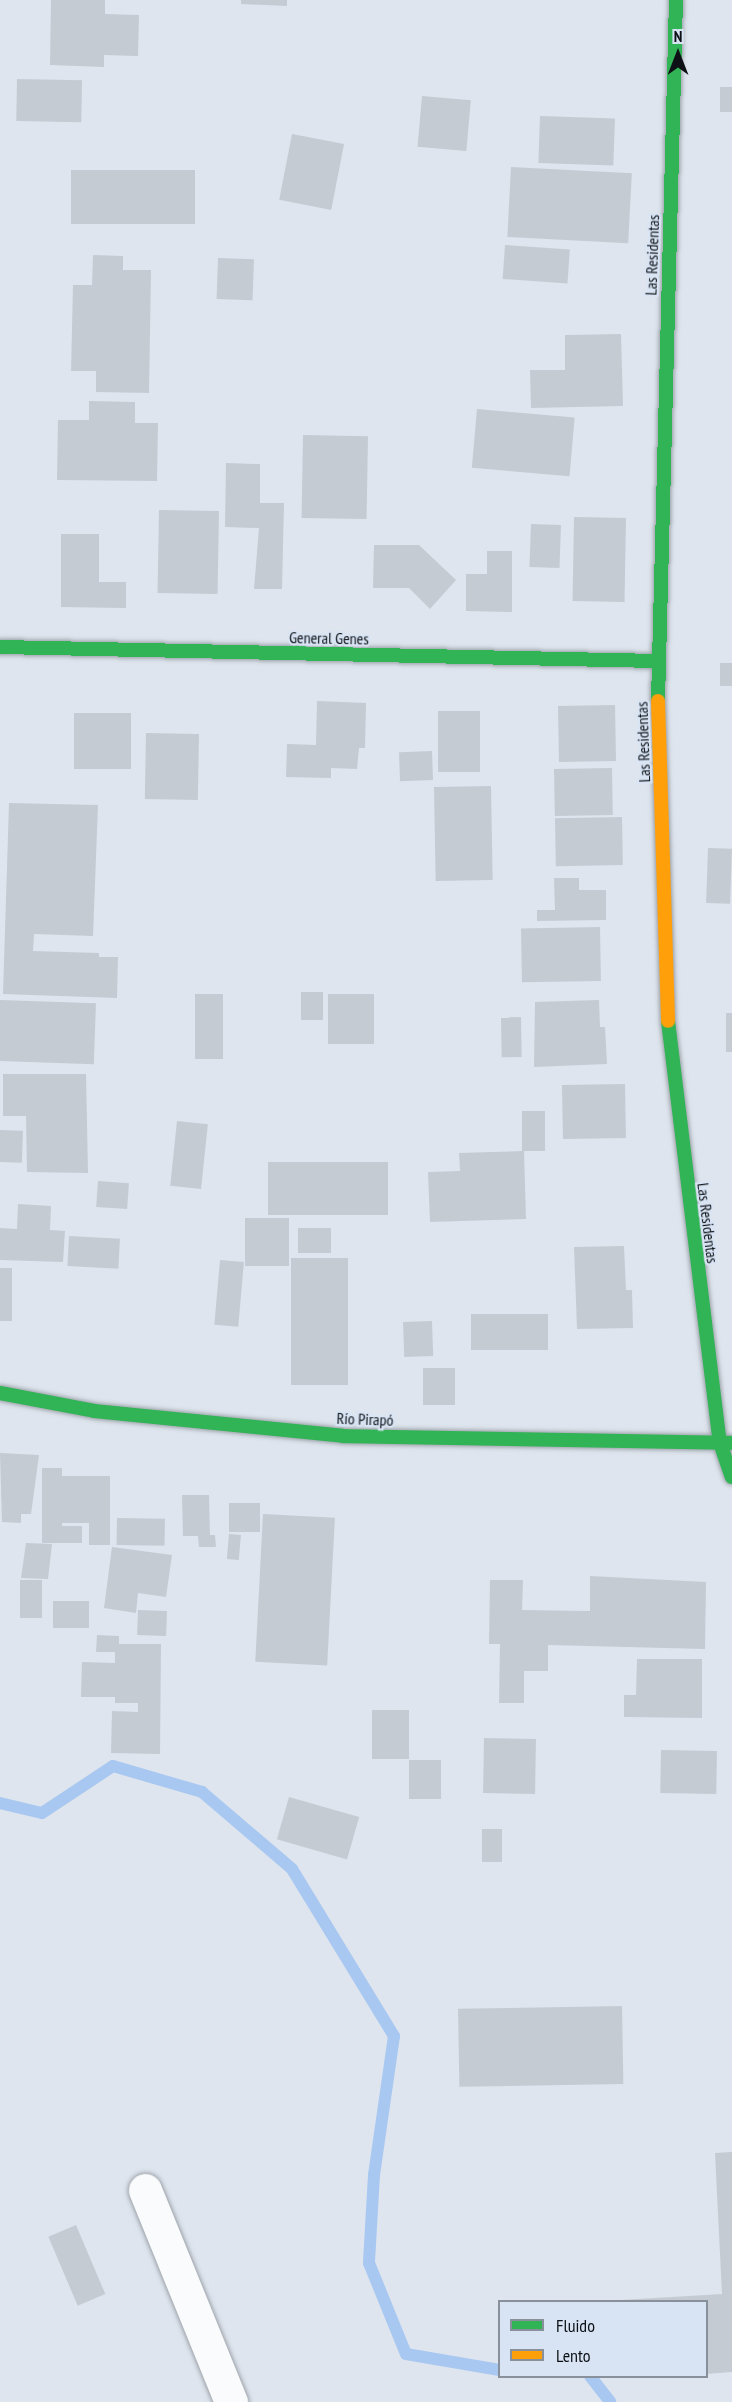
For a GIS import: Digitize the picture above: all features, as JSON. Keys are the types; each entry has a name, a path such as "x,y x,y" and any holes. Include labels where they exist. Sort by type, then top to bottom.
{"street":[{"name":"Las Residentas","path":"676,0 657,661 669,1048 732,1477"},
{"name":"General Genes","path":"0,647 657,661"},
{"name":"Río Pirapó","path":"0,1393 94,1411 343,1436 726,1443"},
{"path":"145,2190 230,2401"}],"building":[{"path":"51,0 105,0 105,14 139,15 138,56 104,55 104,67 50,65"},
{"path":"241,0 287,0 287,6 241,4"},
{"path":"17,79 82,80 81,122 16,121"},
{"path":"720,87 732,87 732,112 720,112"},
{"path":"422,96 471,100 466,151 418,147"},
{"path":"540,116 615,119 613,166 538,163"},
{"path":"292,134 344,144 331,210 279,200"},
{"path":"511,167 632,173 628,243 507,237"},
{"path":"71,170 195,170 195,224 71,224"},
{"path":"505,245 570,250 567,283 503,279"},
{"path":"93,255 123,256 123,270 151,270 149,393 96,392 96,371 71,371 73,285 92,285"},
{"path":"218,258 254,259 253,300 217,299"},
{"path":"621,334 623,406 531,408 530,370 565,370 565,335"},
{"path":"89,401 135,402 135,423 158,423 157,481 57,480 58,420 89,420"},
{"path":"477,409 575,418 569,476 472,468"},
{"path":"303,435 368,436 367,519 302,518"},
{"path":"226,463 260,464 260,503 284,503 282,589 254,589 259,528 225,527"},
{"path":"159,510 219,511 218,594 158,593"},
{"path":"574,517 626,518 625,602 573,601"},
{"path":"531,524 561,525 559,568 529,567"},
{"path":"61,534 99,534 99,582 126,582 126,608 61,607"},
{"path":"374,545 419,545 456,580 430,609 409,588 373,588"},
{"path":"487,551 512,551 512,612 466,611 466,574 487,574"},
{"path":"720,663 732,663 732,686 720,686"},
{"path":"317,701 366,703 365,748 359,748 357,769 331,768 331,778 286,777 287,744 316,745"},
{"path":"615,705 616,761 559,762 558,706"},
{"path":"438,711 480,711 480,772 438,772"},
{"path":"74,713 131,713 131,769 74,769"},
{"path":"146,733 199,734 198,800 145,799"},
{"path":"432,751 433,780 400,781 399,752"},
{"path":"612,768 613,815 555,816 554,769"},
{"path":"491,786 493,880 436,881 434,787"},
{"path":"9,803 98,805 93,936 34,934 33,951 99,953 99,957 118,957 117,998 3,994"},
{"path":"622,817 623,865 556,866 555,818"},
{"path":"708,848 732,849 730,904 706,903"},
{"path":"554,878 579,878 579,890 606,890 606,920 537,921 537,910 555,910"},
{"path":"600,927 601,981 522,982 521,928"},
{"path":"301,992 323,992 323,1020 301,1020"},
{"path":"195,994 223,994 223,1059 195,1059"},
{"path":"328,994 374,994 374,1044 328,1044"},
{"path":"0,1000 96,1003 94,1064 0,1061"},
{"path":"599,1000 600,1027 605,1027 607,1064 534,1067 535,1002"},
{"path":"726,1013 732,1013 732,1052 726,1052"},
{"path":"501,1017 521,1017 522,1057 502,1057"},
{"path":"3,1074 86,1074 88,1173 27,1172 26,1116 3,1116"},
{"path":"625,1084 626,1138 563,1139 562,1085"},
{"path":"522,1111 545,1111 545,1151 522,1151"},
{"path":"177,1121 208,1124 201,1189 170,1186"},
{"path":"0,1130 23,1131 22,1163 0,1162"},
{"path":"524,1151 526,1219 430,1222 428,1172 460,1171 459,1153"},
{"path":"268,1162 388,1162 388,1215 268,1215"},
{"path":"98,1181 129,1183 127,1209 96,1207"},
{"path":"18,1204 51,1206 50,1230 65,1231 63,1262 0,1260 0,1228 17,1229"},
{"path":"245,1218 289,1218 289,1266 245,1266"},
{"path":"298,1228 331,1228 331,1253 298,1253"},
{"path":"69,1236 120,1239 118,1269 67,1266"},
{"path":"624,1246 626,1290 632,1290 633,1328 577,1329 574,1247"},
{"path":"291,1258 348,1258 348,1385 291,1385"},
{"path":"220,1260 244,1262 238,1327 214,1325"},
{"path":"0,1268 12,1268 12,1321 0,1321"},
{"path":"471,1314 548,1314 548,1350 471,1350"},
{"path":"432,1321 433,1356 404,1357 403,1322"},
{"path":"423,1368 455,1368 455,1405 423,1405"},
{"path":"0,1453 39,1455 31,1514 21,1514 21,1523 2,1522"},
{"path":"42,1468 62,1468 62,1476 110,1476 110,1545 89,1545 89,1523 62,1523 62,1526 82,1526 82,1543 42,1543"},
{"path":"182,1495 209,1495 210,1535 215,1535 216,1547 199,1547 198,1536 183,1536"},
{"path":"229,1503 260,1503 260,1532 229,1532"},
{"path":"263,1514 335,1518 327,1666 255,1662"},
{"path":"117,1518 165,1519 165,1546 117,1545"},
{"path":"229,1534 241,1535 239,1560 227,1559"},
{"path":"26,1543 52,1544 48,1579 21,1578"},
{"path":"112,1547 172,1555 166,1597 138,1593 136,1613 104,1608"},
{"path":"590,1576 706,1582 705,1649 548,1645 548,1671 524,1671 524,1703 499,1703 500,1644 489,1644 490,1580 523,1580 522,1610 590,1611"},
{"path":"20,1580 42,1580 42,1618 20,1618"},
{"path":"53,1601 89,1601 89,1628 53,1628"},
{"path":"138,1610 167,1611 166,1636 137,1635"},
{"path":"97,1635 119,1636 119,1644 161,1644 160,1754 111,1753 112,1711 138,1712 138,1703 115,1703 115,1697 81,1697 82,1662 115,1663 115,1652 96,1652"},
{"path":"637,1659 702,1659 702,1718 624,1717 624,1695 636,1695"},
{"path":"372,1710 409,1710 409,1759 372,1759"},
{"path":"484,1738 536,1739 535,1794 483,1793"},
{"path":"661,1750 717,1751 716,1794 660,1793"},
{"path":"409,1760 441,1760 441,1799 409,1799"},
{"path":"289,1797 359,1817 347,1859 277,1839"},
{"path":"482,1829 502,1829 502,1862 482,1862"},
{"path":"622,2006 623,2084 459,2087 458,2009"},
{"path":"732,2152 732,2372 708,2374 708,2300 621,2300 722,2294 715,2153"},
{"path":"76,2225 105,2294 78,2306 48,2237"}],"waterway":[{"path":"0,1803 42,1813 113,1766 202,1792 292,1869 394,2036 374,2175 369,2263 406,2354 498,2370"},
{"path":"592,2378 610,2402"}],"traffic: fast":[{"path":"658,701 676,0"},
{"path":"0,647 657,661"},
{"path":"668,1021 720,1443 732,1477"},
{"path":"0,1393 94,1411 343,1436 732,1443"}],"traffic: slow":[{"path":"658,701 668,1021"}]}
